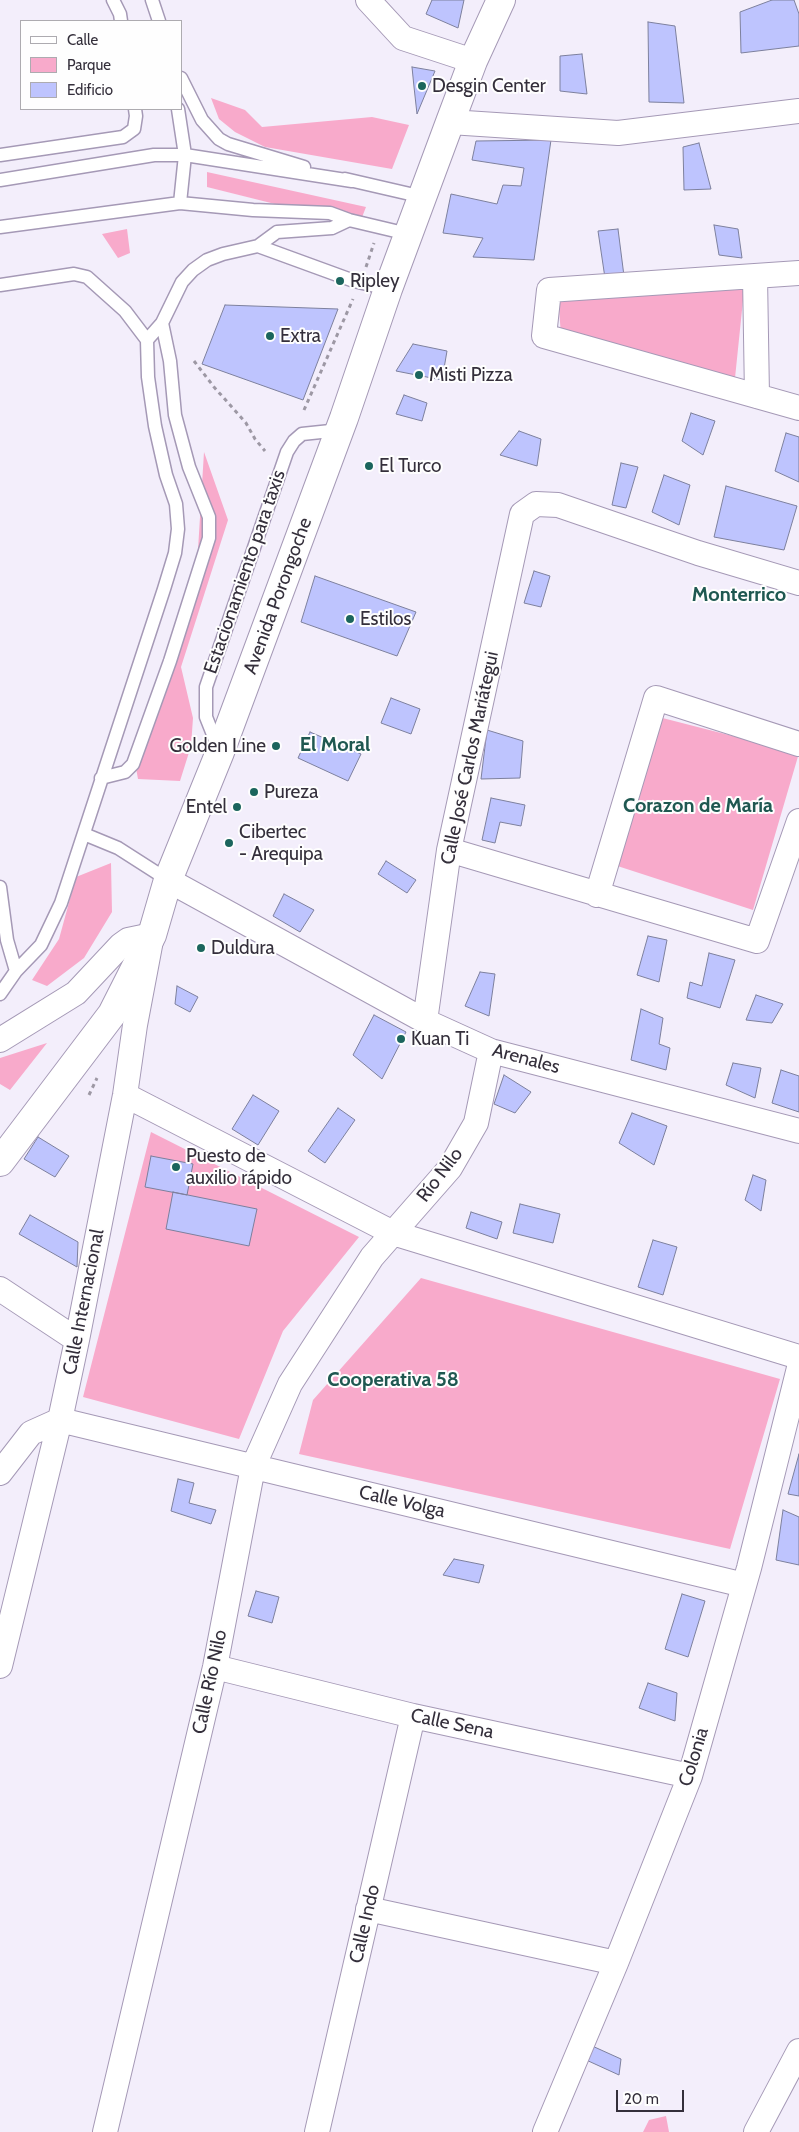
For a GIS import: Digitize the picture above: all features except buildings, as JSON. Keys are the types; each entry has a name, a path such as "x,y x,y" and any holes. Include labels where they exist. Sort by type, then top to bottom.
{"main road":[{"name":"Avenida Porongoche","path":"0,1162 112,1014 152,935 168,880 220,752 340,430 408,234 473,61 501,0"}],"street":[{"path":"368,0 403,38 473,61"},
{"path":"450,122 618,133 799,111"},
{"path":"799,272 549,290 544,336 799,408"},
{"path":"755,276 757,396"},
{"name":"Calle José Carlos Mariátegui","path":"424,1020 449,850 522,514 536,504 558,505 698,553 799,583"},
{"path":"597,895 656,698 799,744"},
{"path":"449,850 757,941 799,821"},
{"name":"Arenales","path":"168,880 424,1020 491,1051 799,1131"},
{"path":"0,1040 76,993 128,940 152,935"},
{"name":"Calle Internacional","path":"0,1666 60,1420 77,1340 125,1095 135,1024 152,935"},
{"name":"Río Nilo","path":"372,1257 450,1168 476,1123 491,1051"},
{"path":"125,1095 392,1234 799,1357"},
{"name":"Calle Río Nilo","path":"106,2132 215,1667 253,1468 290,1384 372,1257"},
{"path":"0,1289 77,1340"},
{"name":"Colonia","path":"545,2132 616,1964 690,1776 744,1585 799,1368"},
{"path":"0,1472 31,1433 60,1420"},
{"name":"Calle Volga","path":"60,1420 744,1585"},
{"name":"Calle Sena","path":"215,1667 413,1716 690,1776"},
{"name":"Calle Indo","path":"317,2132 413,1716"},
{"path":"368,1909 616,1964"},
{"path":"756,2132 799,2051"}],"lane":[{"path":"113,0 121,20"},
{"path":"152,0 159,20"},
{"path":"182,80 202,120 209,129 228,144 352,181"},
{"path":"0,155 123,137 134,129 135,110"},
{"path":"178,110 185,155 180,202"},
{"path":"0,180 154,155 185,155 352,181 423,197"},
{"path":"0,227 180,202 253,210 330,213 350,220 408,234"},
{"path":"147,340 162,323 182,282 193,270 207,260 223,254 258,246 278,232 332,228 350,220"},
{"path":"258,246 361,282 388,289"},
{"path":"0,285 74,274 87,277 125,311 147,340 148,377 154,426 166,475 176,504 178,529 175,553 164,590 61,903 41,945 16,971 0,994"},
{"path":"101,778 125,772 133,764 170,661 209,538 209,518 189,467 175,415 170,361 162,323"},
{"name":"Estacionamiento para taxis","path":"220,752 206,717 206,687 287,452 294,441 302,434 340,430"},
{"path":"84,834 118,848 168,880"},
{"path":"0,887 7,940 16,971"},
{"path":"0,977 16,971"}],"path":[{"path":"304,410 361,282 380,227"},
{"path":"194,361 246,423 255,439 265,450"}],"green space":[{"path":"211,98 245,110 262,127 372,117 409,125 392,169 265,147 235,132 219,119"},
{"path":"207,172 366,207 359,225 207,187"},
{"path":"127,229 130,253 118,258 102,234"},
{"path":"745,281 735,378 561,336 558,293"},
{"path":"204,452 228,520 181,667 193,718 191,746 180,781 138,779 132,746 178,628 197,566"},
{"path":"643,713 799,753 753,910 599,860"},
{"path":"111,863 112,912 84,958 47,986 32,980 59,939 76,877"},
{"path":"47,1043 10,1090 0,1084 0,1058"},
{"path":"151,1132 359,1237 283,1331 239,1439 83,1397"},
{"path":"421,1278 780,1379 730,1549 299,1454 313,1400"},
{"path":"666,2116 669,2132 643,2132 649,2120"}],"place":[{"name":"Desgin Center","path":"422,86"},
{"name":"Ripley","path":"340,281"},
{"name":"Extra","path":"270,336"},
{"name":"Misti Pizza","path":"419,375"},
{"name":"El Turco","path":"369,466"},
{"name":"Estilos","path":"350,619"},
{"name":"Golden Line","path":"276,746"},
{"name":"Pureza","path":"254,792"},
{"name":"Entel","path":"237,807"},
{"name":"Cibertec - Arequipa","path":"229,843"},
{"name":"Duldura","path":"201,948"},
{"name":"Kuan Ti","path":"401,1039"},
{"name":"Puesto de auxilio rápido","path":"176,1167"}],"district":[{"name":"Monterrico","path":"739,595"},
{"name":"El Moral","path":"335,745"},
{"name":"Corazon de María","path":"698,806"},
{"name":"Cooperativa 58","path":"393,1380"}]}
